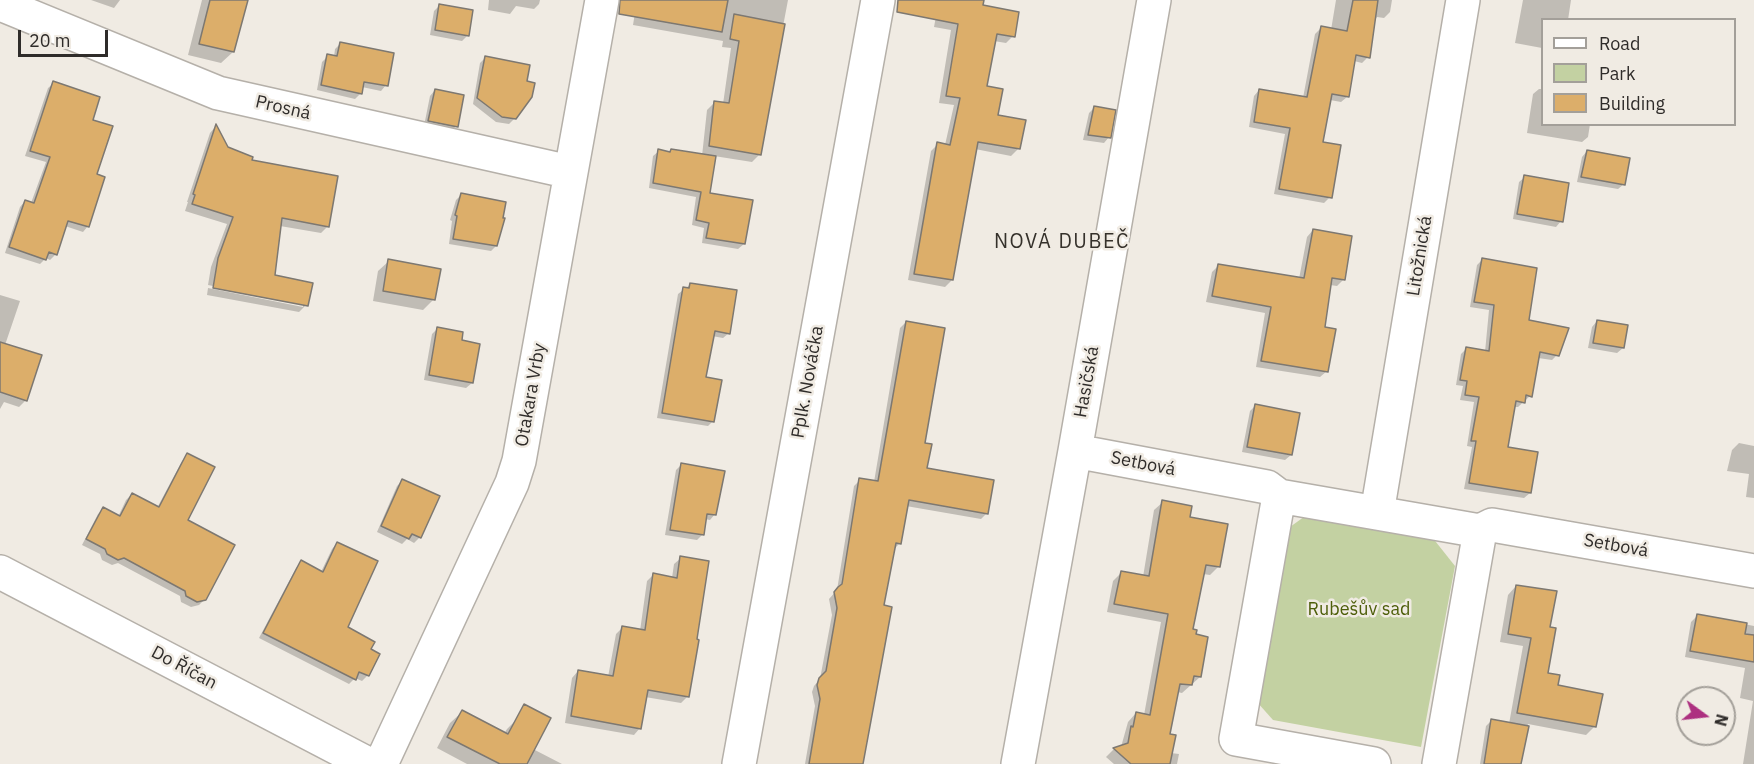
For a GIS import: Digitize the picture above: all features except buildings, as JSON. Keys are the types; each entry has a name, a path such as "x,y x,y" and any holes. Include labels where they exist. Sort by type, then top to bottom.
{"street":[{"name":"Otakara Vrby","path":"381,764 512,483 519,461 602,0"},
{"name":"Pplk. Nováčka","path":"739,764 878,0"},
{"name":"Hasičská","path":"1018,764 1154,0"},
{"name":"Litožnická","path":"1377,513 1463,0"},
{"name":"Prosná","path":"6,12 218,93 570,172"},
{"name":"Setbová","path":"1075,451 1267,487 1279,496"},
{"path":"1374,764 1236,739 1279,496 1480,531 1439,764"},
{"name":"Setbová","path":"1480,531 1492,525 1754,571"},
{"name":"Do Říčan","path":"0,572 368,764"}],"green space":[{"name":"Rubešův sad","path":"1315,509 1428,532 1455,566 1421,747 1273,720 1257,702 1283,532"}],"district":[{"name":"NOVÁ DUBEČ","path":"1062,242"}]}
